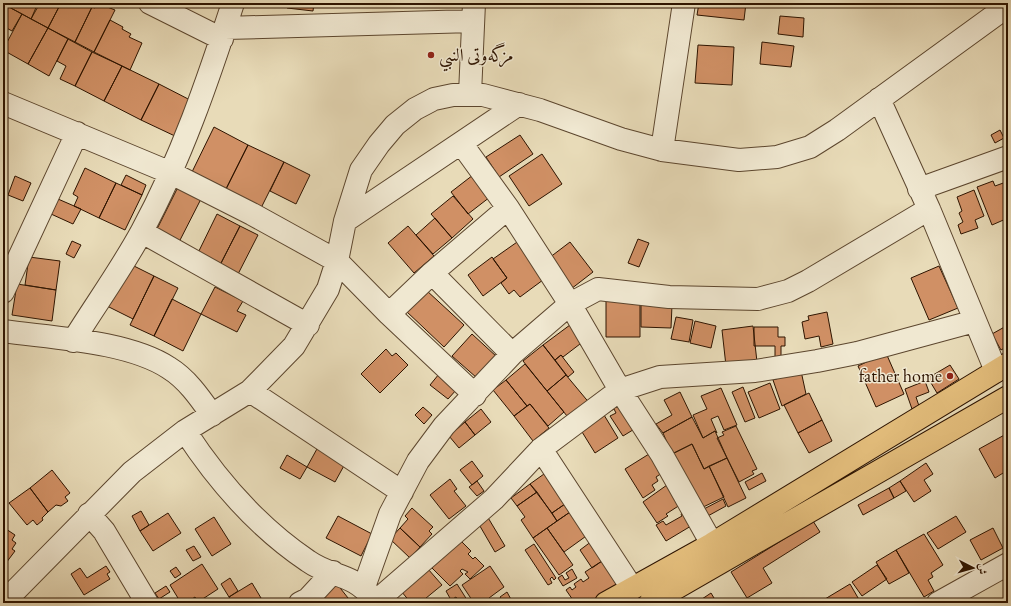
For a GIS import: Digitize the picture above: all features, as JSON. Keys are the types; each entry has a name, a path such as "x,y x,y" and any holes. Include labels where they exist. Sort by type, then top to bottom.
{"highway":[{"path":"606,603 712,544 1002,367"},
{"path":"650,603 1008,397"}],"street":[{"path":"150,3 223,33 474,12 470,94"},
{"path":"73,341 142,232 171,173 233,3"},
{"path":"662,150 684,3"},
{"path":"16,598 89,514 132,472 185,431 250,391 294,346 308,325 328,289 337,261 344,221 361,170 379,144 396,125 415,109 434,99 470,94 483,95 519,104 621,139 662,150 739,160 777,157 810,147 836,130 879,99 996,8"},
{"path":"879,99 929,209 975,321 1002,367"},
{"path":"3,103 171,173 252,214 337,261 389,314 475,395"},
{"path":"344,221 519,104"},
{"path":"3,292 11,255 77,133"},
{"path":"461,143 508,208 570,304 620,390 662,455 712,544"},
{"path":"919,189 1008,157"},
{"path":"389,314 432,273 508,208"},
{"path":"373,599 390,514 418,462 444,426 475,395 512,354 570,304 598,289 669,297 758,299 773,296 788,291 808,281 929,209"},
{"path":"142,232 308,325"},
{"path":"432,273 512,354"},
{"path":"373,599 494,499 541,449 620,390 660,377 755,371 817,361 857,353 975,321"},
{"path":"3,331 126,349 151,357 170,369 195,391 212,415"},
{"path":"250,391 402,492"},
{"path":"185,431 203,458 256,519 285,546 315,566 349,578 373,599"},
{"path":"541,449 632,588"},
{"path":"89,514 104,531 147,603"},
{"path":"938,603 1008,564"},
{"path":"300,603 308,599 332,572"}],"building":[{"path":"13,3 38,3 31,19 11,8"},
{"path":"40,3 61,3 48,28 31,19"},
{"path":"61,3 94,3 75,42 48,28"},
{"path":"97,3 115,10 94,52 75,42 92,7 95,8"},
{"path":"288,3 314,3 313,11 287,8"},
{"path":"699,3 746,3 744,20 697,15"},
{"path":"3,4 22,14 12,31 3,26"},
{"path":"22,14 48,28 28,64 3,50"},
{"path":"780,16 804,18 803,37 778,34"},
{"path":"110,20 123,27 122,29 131,34 129,37 142,43 130,70 94,52"},
{"path":"48,28 68,39 49,76 28,64"},
{"path":"68,39 92,52 75,86 60,79 66,66 57,61"},
{"path":"762,42 794,46 791,67 760,64"},
{"path":"698,45 734,47 732,85 695,83"},
{"path":"92,52 122,66 104,101 75,86"},
{"path":"122,66 159,84 141,120 104,101"},
{"path":"159,84 194,102 177,137 141,120"},
{"path":"214,127 248,145 225,191 191,174"},
{"path":"1000,130 1004,138 995,143 991,135"},
{"path":"520,135 533,154 499,177 486,157"},
{"path":"248,145 284,162 261,208 225,191"},
{"path":"542,154 562,184 529,206 509,176"},
{"path":"284,162 310,175 296,204 270,191"},
{"path":"85,168 116,183 99,218 74,206 78,197 73,194"},
{"path":"126,175 146,185 142,195 121,185"},
{"path":"473,175 490,197 468,214 451,192"},
{"path":"15,176 31,183 23,201 8,195"},
{"path":"993,181 995,186 1006,182 1008,187 1008,218 992,225 977,187"},
{"path":"116,183 142,195 125,230 99,218"},
{"path":"179,185 202,197 177,246 154,235"},
{"path":"974,190 984,216 975,220 978,228 961,234 958,225 963,222 959,213 962,211 957,197"},
{"path":"453,196 473,219 452,238 431,214"},
{"path":"58,199 81,209 73,224 51,214"},
{"path":"217,214 240,226 218,269 196,257"},
{"path":"435,218 452,238 433,254 416,235"},
{"path":"240,226 258,235 236,278 218,269"},
{"path":"408,226 434,256 414,273 388,243"},
{"path":"638,239 649,243 639,267 628,263"},
{"path":"520,240 547,277 520,297 514,290 509,294 501,283 507,278 493,259"},
{"path":"72,241 81,245 74,258 66,254"},
{"path":"570,242 593,272 571,289 549,258"},
{"path":"29,257 60,261 56,290 25,285"},
{"path":"492,257 507,278 483,296 468,275"},
{"path":"128,263 154,276 133,319 107,306"},
{"path":"939,266 958,308 929,320 911,278"},
{"path":"154,276 178,288 154,336 130,325"},
{"path":"17,284 56,290 52,321 12,315"},
{"path":"215,287 243,301 237,311 246,315 237,332 201,314"},
{"path":"426,290 464,325 444,347 406,311"},
{"path":"640,298 640,337 606,337 606,299"},
{"path":"172,299 201,314 183,351 154,336"},
{"path":"641,300 672,305 671,328 641,327"},
{"path":"827,312 833,344 821,347 819,336 805,339 802,322 809,320 808,316"},
{"path":"676,317 693,320 689,342 671,339"},
{"path":"695,321 716,326 711,348 690,343"},
{"path":"574,322 584,349 580,344 563,357 561,355 555,360 543,345"},
{"path":"1008,325 1008,346 1001,350 992,334"},
{"path":"753,326 757,362 726,366 722,330"},
{"path":"754,327 778,327 778,337 785,337 785,346 781,346 781,358 775,359 775,346 754,346"},
{"path":"472,334 497,357 477,378 452,356"},
{"path":"543,345 566,375 547,391 523,361"},
{"path":"386,349 392,356 396,353 408,365 380,393 361,374"},
{"path":"886,353 904,394 876,407 858,366"},
{"path":"561,355 574,372 568,377 555,360"},
{"path":"525,364 564,412 548,426 530,404 527,406 506,380"},
{"path":"950,365 959,379 937,393 928,378"},
{"path":"801,371 806,394 782,406 773,380"},
{"path":"439,374 457,389 448,399 430,385"},
{"path":"566,375 591,405 571,421 547,391"},
{"path":"506,380 527,406 514,416 493,390"},
{"path":"925,381 929,392 916,397 919,406 912,409 905,389"},
{"path":"770,383 780,409 759,418 748,392"},
{"path":"743,387 755,418 745,422 732,392"},
{"path":"721,388 737,425 724,430 718,416 711,419 717,433 715,431 703,438 693,415 707,409 701,396"},
{"path":"680,392 692,417 663,433 656,424 672,415 664,400"},
{"path":"809,393 822,420 798,433 784,405"},
{"path":"625,399 641,425 623,436 610,416 616,413 614,409 604,415 618,438 595,453 579,427"},
{"path":"530,404 549,428 533,441 514,416"},
{"path":"423,407 432,415 424,424 415,415"},
{"path":"481,409 491,422 475,435 465,422"},
{"path":"692,417 703,438 715,431 727,458 704,469 692,444 672,454 663,433"},
{"path":"822,420 832,441 809,453 798,433"},
{"path":"465,422 475,435 459,448 449,436"},
{"path":"736,426 757,469 752,471 754,474 739,482 717,438 724,435 722,432"},
{"path":"1008,433 1008,470 995,478 979,449"},
{"path":"692,444 704,469 709,466 724,497 699,509 672,454"},
{"path":"318,447 346,462 335,482 307,467"},
{"path":"649,454 662,473 656,477 658,481 652,485 655,490 643,498 625,469"},
{"path":"287,455 307,467 300,479 280,468"},
{"path":"727,458 746,498 728,507 709,466"},
{"path":"472,461 483,476 472,485 460,470"},
{"path":"926,463 933,474 924,480 931,491 914,502 900,481"},
{"path":"52,470 70,493 65,497 68,501 61,506 56,505 48,512 30,488"},
{"path":"762,473 766,481 749,490 745,482"},
{"path":"544,474 565,504 552,513 530,484"},
{"path":"450,479 457,489 454,491 466,506 449,519 430,495"},
{"path":"477,481 484,491 477,496 469,487"},
{"path":"900,481 906,491 894,498 889,488"},
{"path":"530,484 537,492 517,506 511,498"},
{"path":"667,485 680,505 666,514 668,516 657,523 643,502"},
{"path":"30,488 48,512 42,518 43,520 37,525 33,520 27,525 9,503"},
{"path":"889,488 894,498 863,515 858,505"},
{"path":"537,492 557,521 533,538 521,520 525,517 517,506"},
{"path":"723,499 726,506 706,517 702,510"},
{"path":"565,504 570,512 557,521 552,513"},
{"path":"412,508 433,527 429,531 432,534 420,547 400,528 408,519 405,516"},
{"path":"573,510 589,534 564,552 547,528"},
{"path":"141,511 149,525 140,531 132,516"},
{"path":"683,512 691,526 666,541 656,525 663,521 666,525 682,516 681,514"},
{"path":"168,513 181,533 153,551 140,531"},
{"path":"338,516 372,534 361,556 326,538"},
{"path":"487,516 505,546 495,552 477,521"},
{"path":"956,516 966,532 938,549 927,533"},
{"path":"214,517 231,544 212,556 195,529"},
{"path":"813,521 820,532 763,568 772,583 747,598 731,572"},
{"path":"3,527 15,535 12,540 16,543 12,549 15,551 3,567"},
{"path":"400,528 420,547 410,558 390,539"},
{"path":"547,528 573,565 559,575 533,538"},
{"path":"993,528 1003,548 981,560 970,540"},
{"path":"924,534 943,565 931,573 933,577 928,580 934,591 924,597 896,550"},
{"path":"460,540 471,551 468,554 473,559 475,557 484,566 470,579 465,574 468,572 462,569 460,571 463,574 450,586 432,568"},
{"path":"592,541 605,559 592,568 580,550"},
{"path":"534,544 556,578 554,580 552,577 550,579 552,583 548,585 525,550"},
{"path":"194,546 201,557 193,561 186,550"},
{"path":"896,550 909,573 889,584 876,562"},
{"path":"605,559 621,584 592,603 575,603 566,590 570,587 572,590 576,587 574,584 581,579 583,582 589,578 585,572"},
{"path":"202,564 218,589 198,602 195,597 186,603 181,603 170,585"},
{"path":"877,565 887,579 862,596 852,582"},
{"path":"106,566 110,572 107,574 110,579 84,595 71,574 80,568 87,578"},
{"path":"490,566 504,587 489,598 492,603 487,603 485,600 480,603 474,603 462,585"},
{"path":"176,567 181,574 175,578 170,571"},
{"path":"428,569 442,585 420,603 411,603 401,591"},
{"path":"572,569 577,578 563,586 558,578 562,575 565,580 569,578 566,573"},
{"path":"230,578 238,591 229,597 221,584"},
{"path":"252,583 264,603 233,603 229,597"},
{"path":"337,584 352,603 313,603"},
{"path":"457,584 469,603 460,603 456,597 451,600 446,591"},
{"path":"850,584 861,603 828,603 825,599"},
{"path":"166,586 170,592 159,599 155,593"},
{"path":"507,592 513,603 504,603 500,597"},
{"path":"711,593 717,603 696,603"}],"place":[{"name":"مزگەوتی النبي","path":"431,55"},
{"name":"father home","path":"950,376"}]}
